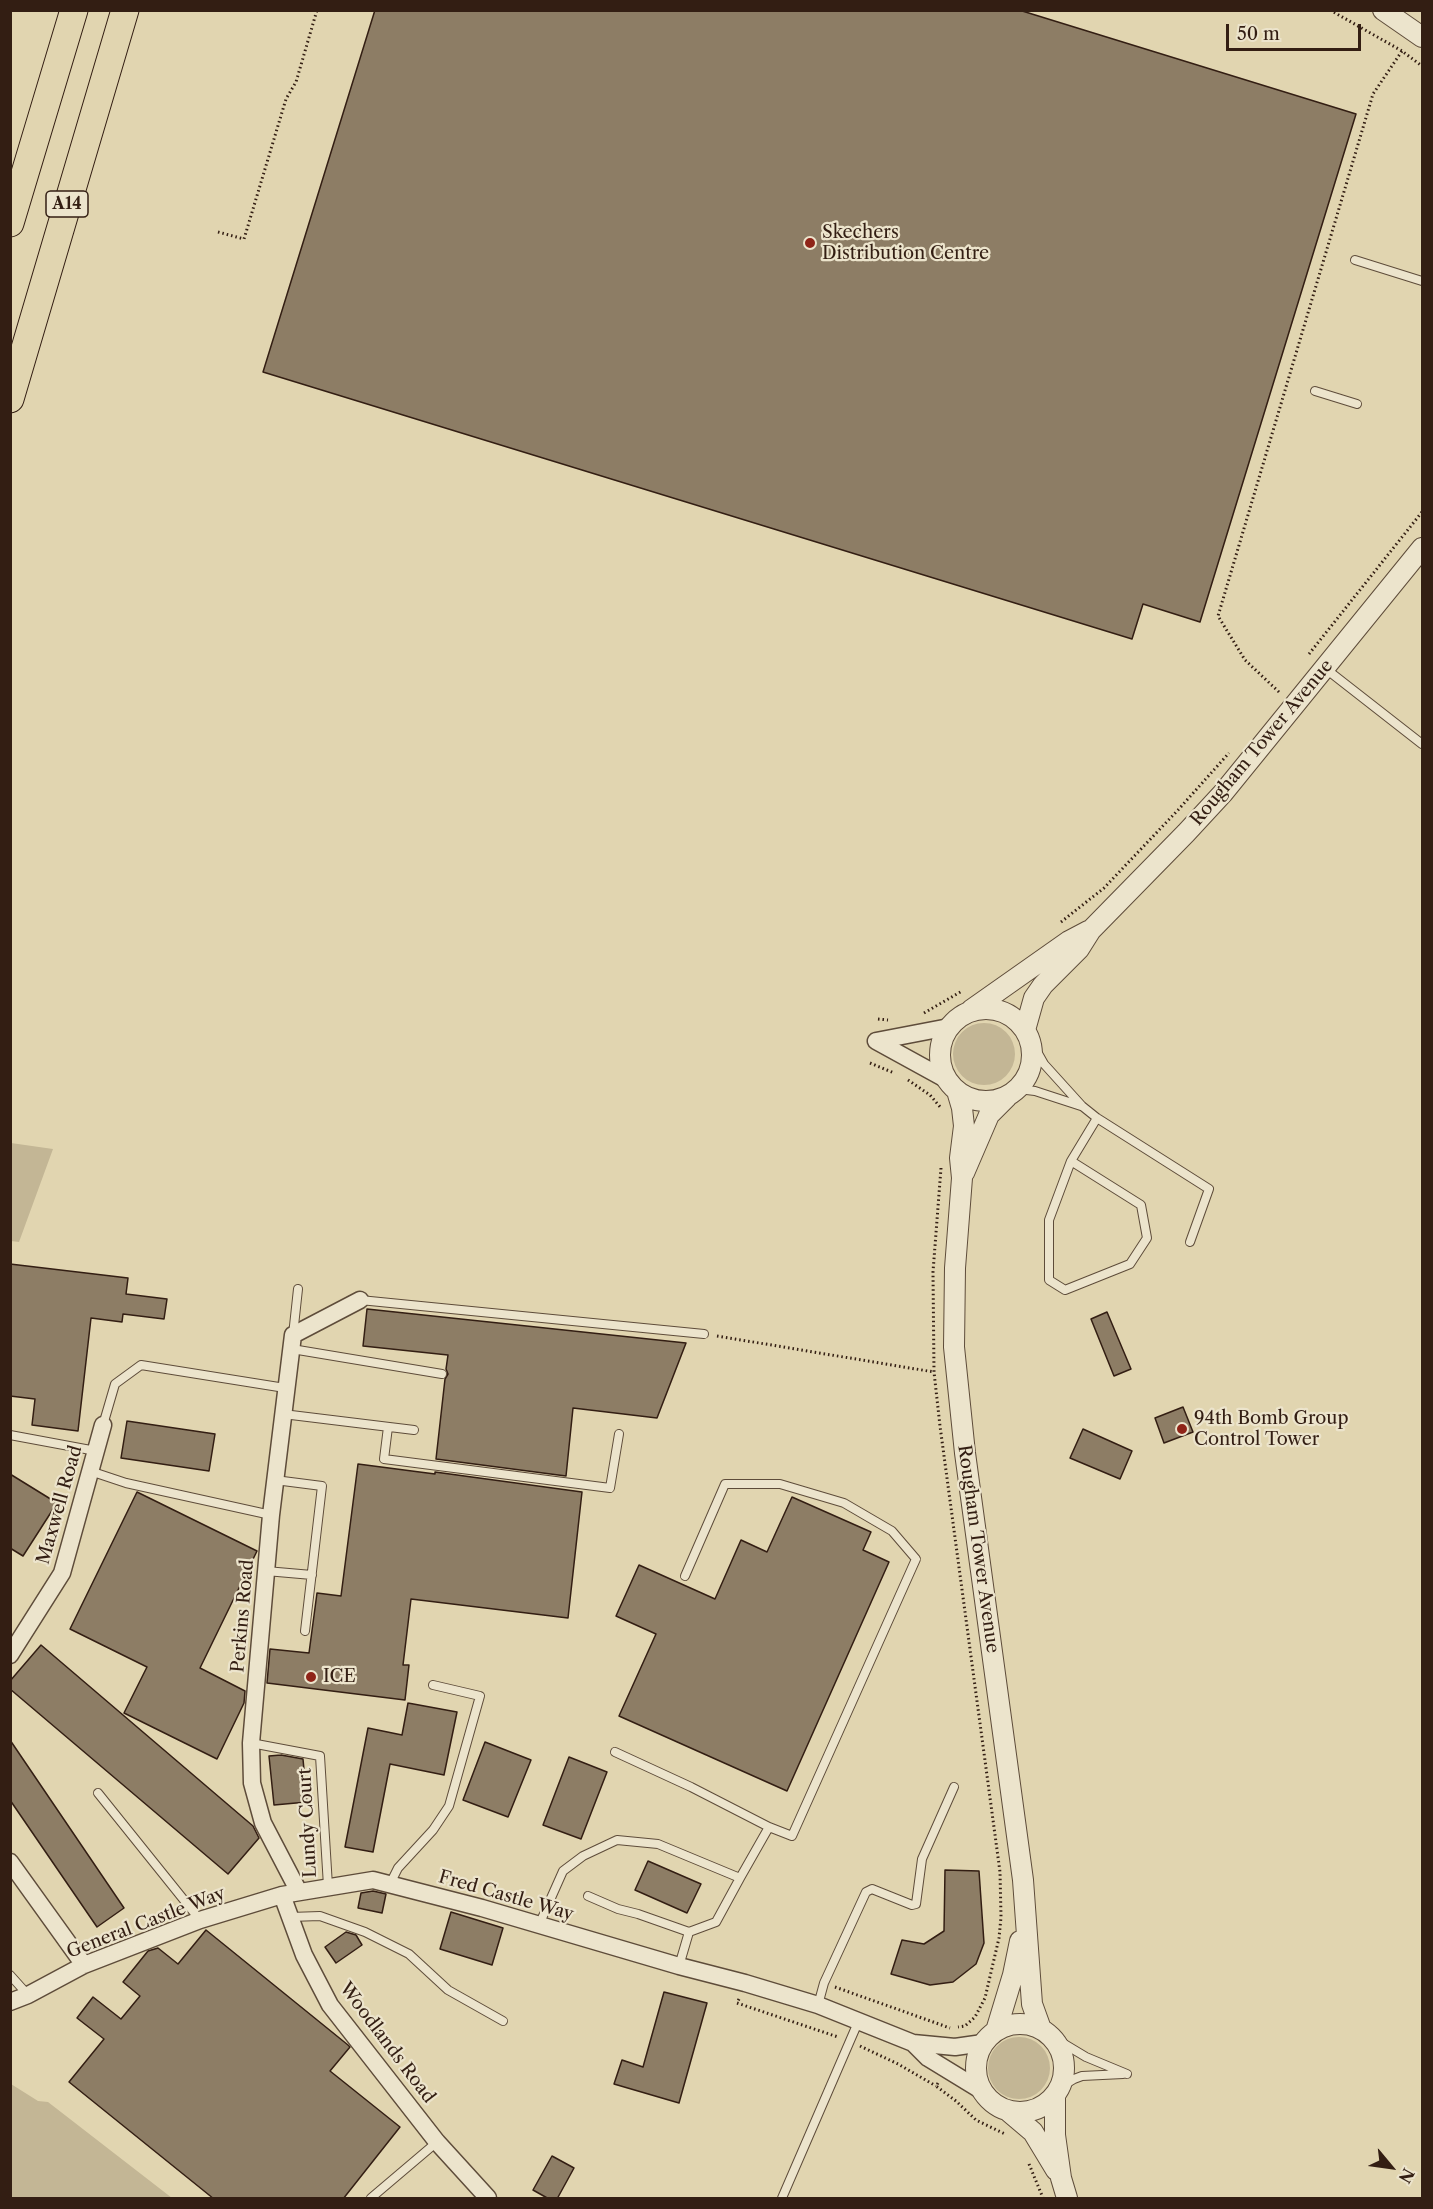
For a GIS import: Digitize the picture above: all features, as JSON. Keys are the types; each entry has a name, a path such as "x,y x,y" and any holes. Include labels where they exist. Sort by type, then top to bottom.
{"highway":[{"name":"A14","path":"10,223 74,10"},
{"name":"A14","path":"10,399 125,10"}],"street":[{"path":"1383,10 1422,37"},
{"name":"Rougham Tower Avenue","path":"1028,1036 1034,998 1043,985 1079,949 1091,930 1223,793 1422,548"},
{"name":"Rougham Tower Avenue","path":"966,1013 1069,941 1091,930"},
{"path":"949,1027 876,1041 952,1085 968,1098 981,1101 994,1101 1012,1093 1026,1079 1033,1054 1028,1036 1017,1020 993,1009 979,1009 966,1013 949,1027 940,1053 941,1067 952,1085"},
{"name":"Rougham Tower Avenue","path":"952,1085 962,1108 964,1125 954,1268 954,1347 966,1464 1018,1846 1032,2004 1046,2032"},
{"name":"Rougham Tower Avenue","path":"962,1178 974,1155 989,1115 1012,1093"},
{"path":"292,1342 360,1300"},
{"name":"Perkins Road","path":"292,1342 271,1515 251,1743 252,1783 263,1823 299,1892"},
{"name":"Maxwell Road","path":"10,1655 62,1573 103,1425"},
{"path":"10,1862 84,1965"},
{"name":"Fred Castle Way","path":"299,1892 373,1880 390,1884 746,1983 818,2005 913,2043"},
{"name":"General Castle Way","path":"10,2002 84,1965 200,1920 299,1892"},
{"name":"Woodlands Road","path":"282,1895 304,1955 330,2005 437,2142 488,2199"},
{"name":"Rougham Tower Avenue","path":"989,2037 1013,1975 1024,1918"},
{"path":"913,2043 955,2047 989,2037 1006,2026 1018,2024 1046,2032 1059,2048 1063,2061 1064,2075 1057,2091 1045,2104 1033,2110 1020,2112 1007,2110"},
{"path":"989,2037 978,2055 975,2067 982,2091 988,2099 1007,2110 1033,2132 1060,2178"},
{"path":"913,2043 928,2058 982,2091"},
{"path":"1057,2091 1055,2135 1060,2178 1067,2199"}],"lane":[{"path":"1355,260 1422,281"},
{"path":"1315,391 1356,404"},
{"path":"1325,668 1422,744"},
{"path":"1028,1036 1044,1064 1082,1106 1097,1118 1209,1188 1190,1242"},
{"path":"1012,1093 1035,1091 1082,1106"},
{"path":"1071,1161 1141,1205 1147,1238 1130,1264 1065,1290 1049,1280 1049,1220 1071,1161 1097,1118"},
{"name":"Perkins Road","path":"292,1342 298,1289"},
{"path":"360,1300 704,1334"},
{"path":"292,1342 442,1374"},
{"path":"103,1425 115,1384 141,1365 285,1389"},
{"path":"283,1414 414,1430"},
{"path":"388,1427 384,1459 610,1488 619,1434"},
{"path":"10,1435 96,1451"},
{"path":"90,1471 126,1483 271,1515"},
{"path":"275,1480 322,1486 305,1631"},
{"path":"615,1752 792,1836 916,1559 892,1531 844,1503 780,1484 725,1484 685,1576"},
{"path":"266,1571 312,1575"},
{"path":"390,1884 398,1868 433,1830 449,1806 480,1696 433,1685"},
{"name":"Lundy Court","path":"251,1743 321,1756 328,1886"},
{"path":"818,2005 824,1983 868,1889 912,1905 916,1904 922,1859 954,1787"},
{"path":"98,1793 200,1920"},
{"path":"588,1896 618,1909 689,1932 716,1922 769,1827"},
{"path":"539,1925 563,1871 583,1856 617,1840 658,1844 740,1878"},
{"path":"290,1917 320,1916 365,1932 409,1954 448,1989 502,2021"},
{"path":"679,1966 689,1932"},
{"path":"10,1975 28,1995"},
{"path":"782,2199 859,2020"},
{"path":"1046,2032 1089,2058 1127,2074 1082,2076 1057,2091"},
{"path":"371,2199 437,2142"}],"path":[{"path":"218,231 244,239 286,99 296,82 317,10"},
{"path":"1330,10 1402,51 1422,66"},
{"path":"1273,700 1280,692 1245,660 1218,616 1370,103 1373,94 1402,51"},
{"path":"1308,656 1422,512"},
{"path":"1058,925 1104,888 1232,750"},
{"path":"919,1015 965,990"},
{"path":"878,1019 894,1020"},
{"path":"870,1064 895,1073 923,1090 936,1101 945,1117"},
{"path":"824,1983 885,2003 941,2026 960,2027 970,2023 979,2011 989,1982 999,1938 1000,1872 942,1448 934,1372 933,1272 942,1162"},
{"path":"704,1334 934,1372"},
{"path":"746,1983 737,2003 849,2042 898,2064 936,2086 976,2120 1013,2139"},
{"path":"936,2086 948,2070"},
{"path":"1027,2160 1042,2199"}],"shaded area":[{"path":"978,1023 990,1023 1006,1032 1013,1042 1015,1054 1013,1066 1006,1076 990,1085 978,1085 967,1080 958,1071 953,1060 953,1048 958,1037 967,1028"},
{"path":"11,1143 53,1149 19,1242 11,1241"},
{"path":"1019,2037 1041,2046 1050,2068 1041,2090 1019,2099 997,2090 988,2068 997,2046"},
{"path":"11,2084 38,2101 48,2102 172,2198 11,2198"}],"building":[{"name":"Skechers Distribution Centre","path":"375,10 1019,10 1356,114 1200,622 1143,604 1132,639 263,372"},
{"path":"10,1264 128,1278 126,1294 167,1299 164,1319 123,1314 122,1322 91,1318 78,1431 32,1425 35,1399 10,1396"},
{"path":"367,1309 686,1343 657,1418 573,1408 566,1476 436,1459 445,1379 448,1374 446,1369 448,1355 363,1346"},
{"path":"1107,1312 1131,1369 1114,1376 1091,1319"},
{"path":"1183,1407 1193,1432 1164,1443 1155,1418"},
{"path":"127,1421 215,1434 209,1471 121,1458"},
{"path":"1083,1429 1132,1451 1120,1479 1070,1458"},
{"path":"358,1464 582,1492 568,1618 411,1599 403,1665 409,1665 405,1700 267,1683 270,1649 309,1653 317,1593 341,1596"},
{"path":"10,1474 57,1503 23,1556 10,1548"},
{"path":"137,1492 257,1551 200,1668 245,1691 244,1703 217,1759 124,1713 147,1667 70,1629"},
{"path":"792,1497 871,1532 863,1550 889,1562 787,1791 619,1716 656,1634 616,1616 639,1565 715,1599 741,1540 767,1552"},
{"path":"41,1645 253,1826 259,1838 228,1874 10,1689 10,1681"},
{"path":"408,1703 457,1712 444,1775 390,1764 373,1852 345,1847 368,1728 402,1735"},
{"path":"10,1740 124,1908 97,1927 10,1800"},
{"path":"485,1742 531,1760 508,1817 463,1800"},
{"path":"281,1755 303,1759 307,1802 274,1805 269,1756"},
{"path":"569,1757 607,1772 581,1839 543,1825"},
{"path":"648,1861 701,1884 687,1913 635,1890"},
{"path":"945,1870 979,1871 984,1943 976,1964 953,1982 930,1985 891,1974 902,1940 924,1944 944,1931"},
{"path":"373,1891 386,1894 382,1913 358,1908 361,1893"},
{"path":"451,1912 503,1928 492,1965 440,1949"},
{"path":"206,1930 350,2047 330,2071 400,2127 343,2199 214,2199 69,2082 104,2039 77,2018 93,1997 121,2019 140,1996 123,1982 148,1951 158,1948 178,1964"},
{"path":"346,1932 356,1935 362,1945 336,1963 325,1947"},
{"path":"664,1992 707,2003 679,2103 614,2084 622,2060 643,2067"},
{"path":"552,2156 574,2168 557,2199 549,2199 533,2190"}],"place":[{"name":"Skechers Distribution Centre","path":"810,243"},
{"name":"94th Bomb Group Control Tower","path":"1182,1429"},
{"name":"ICE","path":"311,1677"}]}
